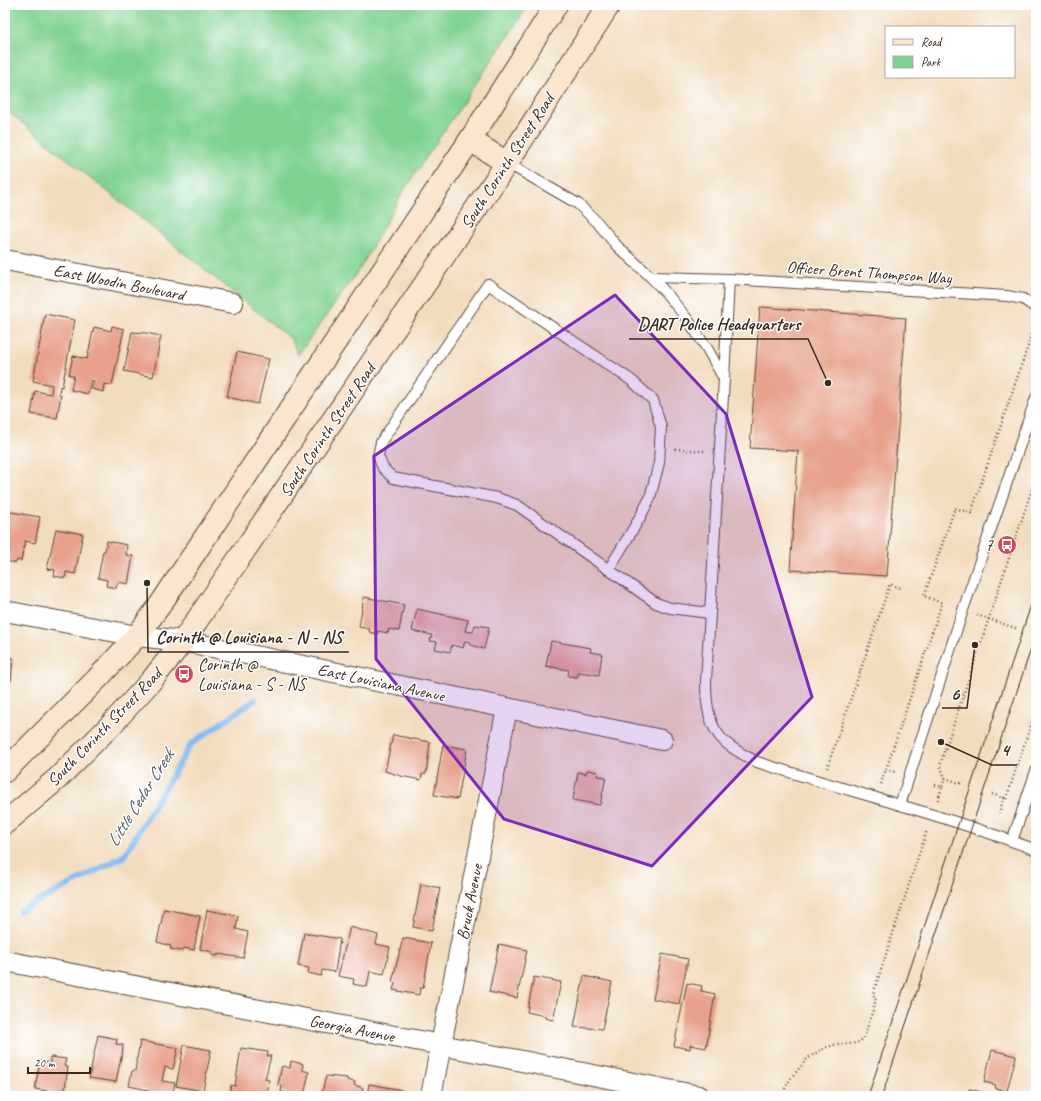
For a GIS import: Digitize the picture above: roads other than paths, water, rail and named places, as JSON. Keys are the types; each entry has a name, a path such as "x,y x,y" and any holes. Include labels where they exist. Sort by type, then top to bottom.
{"main road":[{"path":"5,771 97,679 137,636 160,605 470,140 556,5"},
{"path":"593,29 598,5"},
{"name":"South Corinth Street Road","path":"5,823 57,779 111,726 151,681 183,641 507,163 608,5"},
{"path":"470,140 507,163"}],"street":[{"name":"East Woodin Boulevard","path":"5,260 233,303"},
{"name":"East Louisiana Avenue","path":"5,611 137,636 183,641 662,740"},
{"name":"Bruck Avenue","path":"431,1096 507,708"},
{"name":"Georgia Avenue","path":"5,961 699,1096"}],"lane":[{"path":"507,163 578,204 597,222 617,246 667,294 688,320 708,350 724,379"},
{"name":"Officer Brent Thompson Way","path":"651,277 729,279 1007,296 1023,300 1036,308"},
{"path":"729,279 706,681 706,701 710,718 718,733 725,742 757,762 900,805 1036,850"},
{"path":"609,569 650,498 659,463 661,427 653,400 631,380 488,284 381,442 378,456 383,468 393,478 498,498 517,505 656,602 670,608 709,613"},
{"path":"900,805 963,610 1036,398"},
{"path":"1012,841 1036,771"}],"waterway":[{"name":"Little Cedar Creek","path":"20,911 124,856 191,744 255,700"}],"tram line":[{"path":"868,1096 1036,590"},
{"path":"882,1096 1036,634"}],"place":[{"name":"DART Police Headquarters","path":"828,383"},
{"name":"7","path":"1007,545"},
{"name":"Corinth @ Louisiana - N - NS","path":"147,583"},
{"name":"6","path":"975,645"},
{"name":"Corinth @ Louisiana - S - NS","path":"184,674"},
{"name":"4","path":"941,742"}]}
